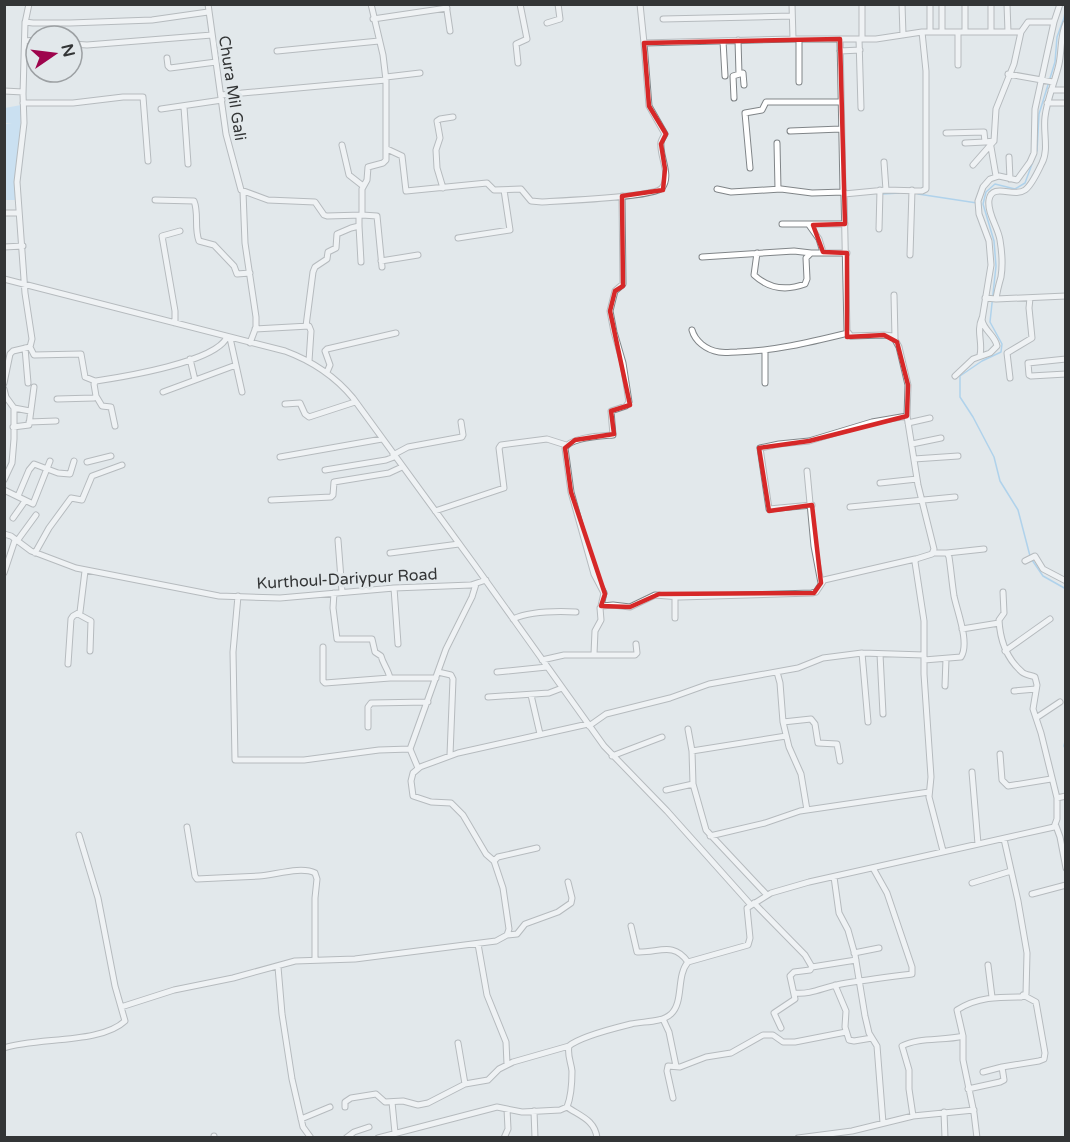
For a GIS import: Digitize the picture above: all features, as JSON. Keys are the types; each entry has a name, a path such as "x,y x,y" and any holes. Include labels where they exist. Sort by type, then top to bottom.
{"street":[{"path":"25,24 29,4"},
{"name":"Chura Mil Gali","path":"208,4 228,144 241,191 245,243 256,317 255,329"},
{"path":"361,262 359,226 363,186 367,180 368,167 385,161 387,148 386,79 371,4"},
{"path":"518,63 516,45 527,39 520,4"},
{"path":"547,23 560,19 558,4"},
{"path":"387,148 402,156 405,191 487,183 504,190 520,189 525,192 529,200 535,202 640,195 659,190 663,187 665,164 661,144 665,134 649,106 640,4"},
{"path":"792,4 799,82"},
{"path":"861,108 862,4"},
{"path":"902,4 903,35"},
{"path":"930,4 930,32"},
{"path":"942,4 942,32"},
{"path":"958,65 965,4"},
{"path":"991,4 991,32"},
{"path":"1007,4 1008,32"},
{"path":"374,19 446,6 450,31"},
{"path":"980,355 982,348 979,324 991,271 990,253 978,202 990,179 1019,178 1033,157 1034,118 1054,22 1062,8"},
{"path":"25,21 61,23 152,20 208,12"},
{"path":"663,19 792,16"},
{"path":"996,177 992,144 996,109 1017,52 1021,32 1028,22 1054,22"},
{"path":"984,187 992,192 999,190 1019,193 1024,191 1044,158 1044,124 1047,103 1059,63 1065,23"},
{"path":"644,43 860,39 922,32 1021,32"},
{"path":"717,189 731,192 778,189 812,193 844,193 883,190 922,191 926,189 926,71 922,32"},
{"path":"84,45 212,35"},
{"path":"840,39 848,333"},
{"path":"276,51 379,40"},
{"path":"723,40 725,76"},
{"path":"738,40 739,74"},
{"path":"24,41 24,123 17,182 25,295 32,339 27,348 28,383"},
{"path":"840,51 860,50"},
{"path":"167,58 170,68 216,62"},
{"path":"161,109 184,107 221,98 420,73"},
{"path":"734,98 733,77 744,74 744,85"},
{"path":"1008,74 1053,82"},
{"path":"1051,90 1065,90"},
{"path":"4,91 23,92"},
{"path":"23,103 74,103 143,97 148,161"},
{"path":"750,168 745,113 762,110 766,102 841,102"},
{"path":"1047,103 1065,103"},
{"path":"184,107 188,164"},
{"path":"443,188 437,168 436,152 440,138 437,121 453,117"},
{"path":"790,131 842,129"},
{"path":"946,133 984,132 985,142"},
{"path":"777,143 778,189"},
{"path":"965,143 992,144"},
{"path":"974,165 992,144"},
{"path":"342,145 349,175 363,186"},
{"path":"1009,157 1010,179"},
{"path":"879,230 884,162"},
{"path":"458,238 510,230 504,190"},
{"path":"910,255 912,190"},
{"path":"241,191 268,200 315,202 327,216 377,216 381,264 418,255"},
{"path":"992,192 989,199 990,208 998,234 1002,259 995,299"},
{"path":"435,511 504,488 500,446 547,439 566,445 575,440 613,435 611,411 626,406 629,402 623,363 610,310 615,291 623,284 622,196"},
{"path":"155,200 194,201 199,241 214,245 234,266 237,274 249,273"},
{"path":"4,213 18,213"},
{"path":"782,224 845,224"},
{"path":"809,225 819,239 823,252"},
{"path":"306,326 311,281 315,267 327,259 329,251 336,248 338,233 359,226"},
{"path":"175,323 162,236 180,231"},
{"path":"4,247 22,246"},
{"path":"702,257 794,251 847,253"},
{"path":"758,253 754,275 767,286 778,288 806,284 806,258 811,253"},
{"path":"4,279 285,351 327,372 355,402 562,688 591,724 612,756 805,956 812,967"},
{"path":"894,295 895,339 908,385 908,423 917,479 933,552"},
{"path":"986,299 1065,296"},
{"path":"1010,378 1007,353 1032,338 1030,298"},
{"path":"955,376 965,365 980,355 993,351 997,346 994,338 983,326 982,317"},
{"path":"250,343 255,329 310,327 309,361"},
{"path":"692,330 697,341 718,352 765,351 848,333 851,336 884,335 895,339"},
{"path":"327,372 330,365 325,351 327,349 396,333"},
{"path":"27,348 34,355 81,354 85,377 95,381 151,371 190,360 220,347 229,337"},
{"path":"229,337 242,392"},
{"path":"4,383 10,354 13,351 27,348"},
{"path":"765,351 765,383"},
{"path":"1064,359 1064,374 1031,376 1028,363 1064,359"},
{"path":"190,360 195,380"},
{"path":"163,392 237,365"},
{"path":"95,381 96,396 102,406 111,407 115,426"},
{"path":"14,427 27,426 29,422 34,387"},
{"path":"4,389 6,397 14,408 12,463 4,480"},
{"path":"57,399 96,396"},
{"path":"285,404 300,403 306,416 309,417 355,402"},
{"path":"14,408 30,411"},
{"path":"812,505 769,509 760,448 816,439 872,422 907,416"},
{"path":"908,423 930,418"},
{"path":"29,422 56,421"},
{"path":"325,470 394,456 408,447 462,437 460,422"},
{"path":"912,444 940,438"},
{"path":"280,457 382,439"},
{"path":"566,445 570,490 594,574 604,593 601,620 595,631 594,654"},
{"path":"35,553 49,528 71,498 82,501 92,476 89,462 111,456"},
{"path":"914,459 958,456"},
{"path":"4,490 33,503 50,461"},
{"path":"18,496 33,464 58,473 70,474 74,461"},
{"path":"92,476 122,465"},
{"path":"271,500 331,496 334,482 389,473 402,467"},
{"path":"807,471 812,505 814,546 821,583"},
{"path":"880,483 917,479"},
{"path":"850,507 955,497"},
{"path":"13,518 25,501"},
{"path":"5,570 16,541 36,515"},
{"name":"Kurthoul-Dariypur Road","path":"4,534 26,549 85,571 210,595 274,598 476,584 486,580"},
{"path":"338,540 342,592"},
{"path":"390,553 459,544"},
{"path":"601,606 613,605 630,608 655,595 812,593 816,592 825,580 915,559 933,552 947,553 984,549"},
{"path":"507,935 509,929 505,898 495,861 486,854 463,815 451,803 431,802 413,796 411,775 418,768 450,755 591,724 606,714 715,682 746,679 798,668 823,658 862,653 946,659 963,656 962,629 947,553"},
{"path":"1026,560 1034,557 1043,569 1065,581"},
{"path":"915,559 924,621 931,777 929,792 943,851"},
{"path":"68,664 72,617 80,610 85,571"},
{"path":"418,768 410,749 450,639 472,597 476,584"},
{"path":"394,588 398,644"},
{"path":"1003,592 1004,615 999,617 999,623 1005,651 1022,673 1035,677 1033,709 1057,798 1056,826 1065,868"},
{"path":"334,593 333,608 337,639 372,639 375,652 381,655 390,678"},
{"path":"238,596 233,652 233,741 236,761 304,760 379,750 410,749"},
{"path":"675,596 675,618"},
{"path":"513,619 525,615 576,612"},
{"path":"78,614 91,621 90,651"},
{"path":"1005,651 1050,619"},
{"path":"962,629 999,623"},
{"path":"542,660 556,656 636,655 636,644"},
{"path":"323,647 325,683 451,675 453,679 450,755"},
{"path":"862,653 868,722"},
{"path":"880,654 883,714"},
{"path":"945,686 946,659"},
{"path":"497,672 547,667"},
{"path":"777,672 786,736 801,774 807,810"},
{"path":"488,697 553,692 562,688"},
{"path":"1014,691 1036,689"},
{"path":"531,694 540,734"},
{"path":"368,727 368,707 371,703 428,702"},
{"path":"1036,718 1060,702"},
{"path":"783,722 811,719 815,724 818,743 837,744 840,761"},
{"path":"688,729 692,751 693,783 706,830 767,895"},
{"path":"692,751 786,736"},
{"path":"612,756 662,737"},
{"path":"1000,754 1002,780 1008,786 1051,779"},
{"path":"972,772 978,844"},
{"path":"666,790 693,783"},
{"path":"711,836 807,810 929,792"},
{"path":"1057,798 1065,796"},
{"path":"345,1107 345,1102 351,1098 376,1094 381,1101 403,1101 422,1105 465,1084 488,1080 498,1069 507,1064 569,1046 577,1041 630,1024 670,1015 676,1008 682,971 688,962 748,945 750,938 747,908 767,895 834,877 1056,826"},
{"path":"187,827 197,879 260,876 310,870 315,873 317,879 315,959"},
{"path":"4,1048 89,1036 125,1021 111,968 98,898 79,835"},
{"path":"1004,839 1027,953 1026,994 1023,995"},
{"path":"495,861 498,857 537,848"},
{"path":"794,993 812,993 835,985 886,976 910,975 913,972 886,893 873,868"},
{"path":"972,883 1011,871"},
{"path":"834,877 839,913 848,930 856,960 865,1016 877,1046 883,1123"},
{"path":"121,1007 196,984 278,967 295,961 355,959 496,941 507,935 517,934 525,924 558,912 571,903 572,898 567,882"},
{"path":"1032,894 1065,885"},
{"path":"631,926 637,952 666,949 678,951 688,962"},
{"path":"478,944 487,995 506,1042 507,1064"},
{"path":"854,952 879,948"},
{"path":"781,1028 774,1012 794,1001 791,974 810,970 812,967 856,960"},
{"path":"988,965 992,997"},
{"path":"278,967 285,1043 301,1119 304,1129 311,1137"},
{"path":"835,985 846,1011 846,1032 851,1041 872,1038"},
{"path":"977,1137 974,1110 963,1060 963,1036 957,1010 967,1003 992,997 1023,995 1036,1002 1045,1053 1044,1059 983,1072"},
{"path":"663,1018 669,1032 676,1066"},
{"path":"673,1098 667,1068 669,1066 684,1066 706,1057 731,1053 763,1035 773,1035 783,1042 795,1042 846,1032"},
{"path":"912,1116 909,1070 903,1046 910,1043 950,1040 963,1036"},
{"path":"458,1043 465,1084"},
{"path":"378,1137 497,1107 522,1112 560,1110 567,1107 570,1100 572,1071 568,1054 569,1046"},
{"path":"968,1089 1003,1081 1005,1076 1002,1067"},
{"path":"392,1101 395,1133"},
{"path":"301,1119 330,1107"},
{"path":"567,1107 590,1121 597,1137"},
{"path":"504,1137 508,1129 507,1109"},
{"path":"798,1137 852,1131 912,1116 974,1110"},
{"path":"534,1111 535,1137"},
{"path":"944,1112 945,1137"},
{"path":"346,1137 369,1127"}],"highlighted area":[{"path":"840,39 845,224 813,225 823,252 847,253 847,337 884,335 897,342 908,385 907,416 809,441 759,448 769,511 812,505 821,583 814,593 659,594 630,607 601,606 605,594 571,492 565,448 575,440 614,434 611,411 630,405 610,311 615,291 623,286 622,196 663,190 665,169 661,144 666,134 649,106 644,43"}],"shaded area":[{"path":"21,105 19,200 5,200 4,124 12,124 5,123 5,108"}],"waterway":[{"path":"1037,151 1039,114 1055,62 1057,37 1066,6"},
{"path":"1030,556 1018,510 1000,481 994,457 960,397 960,376 982,361 1001,352 1002,344 990,322 996,266 994,241 983,204 986,192 995,184 1015,189 1025,183 1032,164"},
{"path":"883,194 899,193"},
{"path":"918,194 977,203"},
{"path":"1032,560 1043,576 1066,589"},
{"path":"1066,737 1064,746 1066,751"}]}
